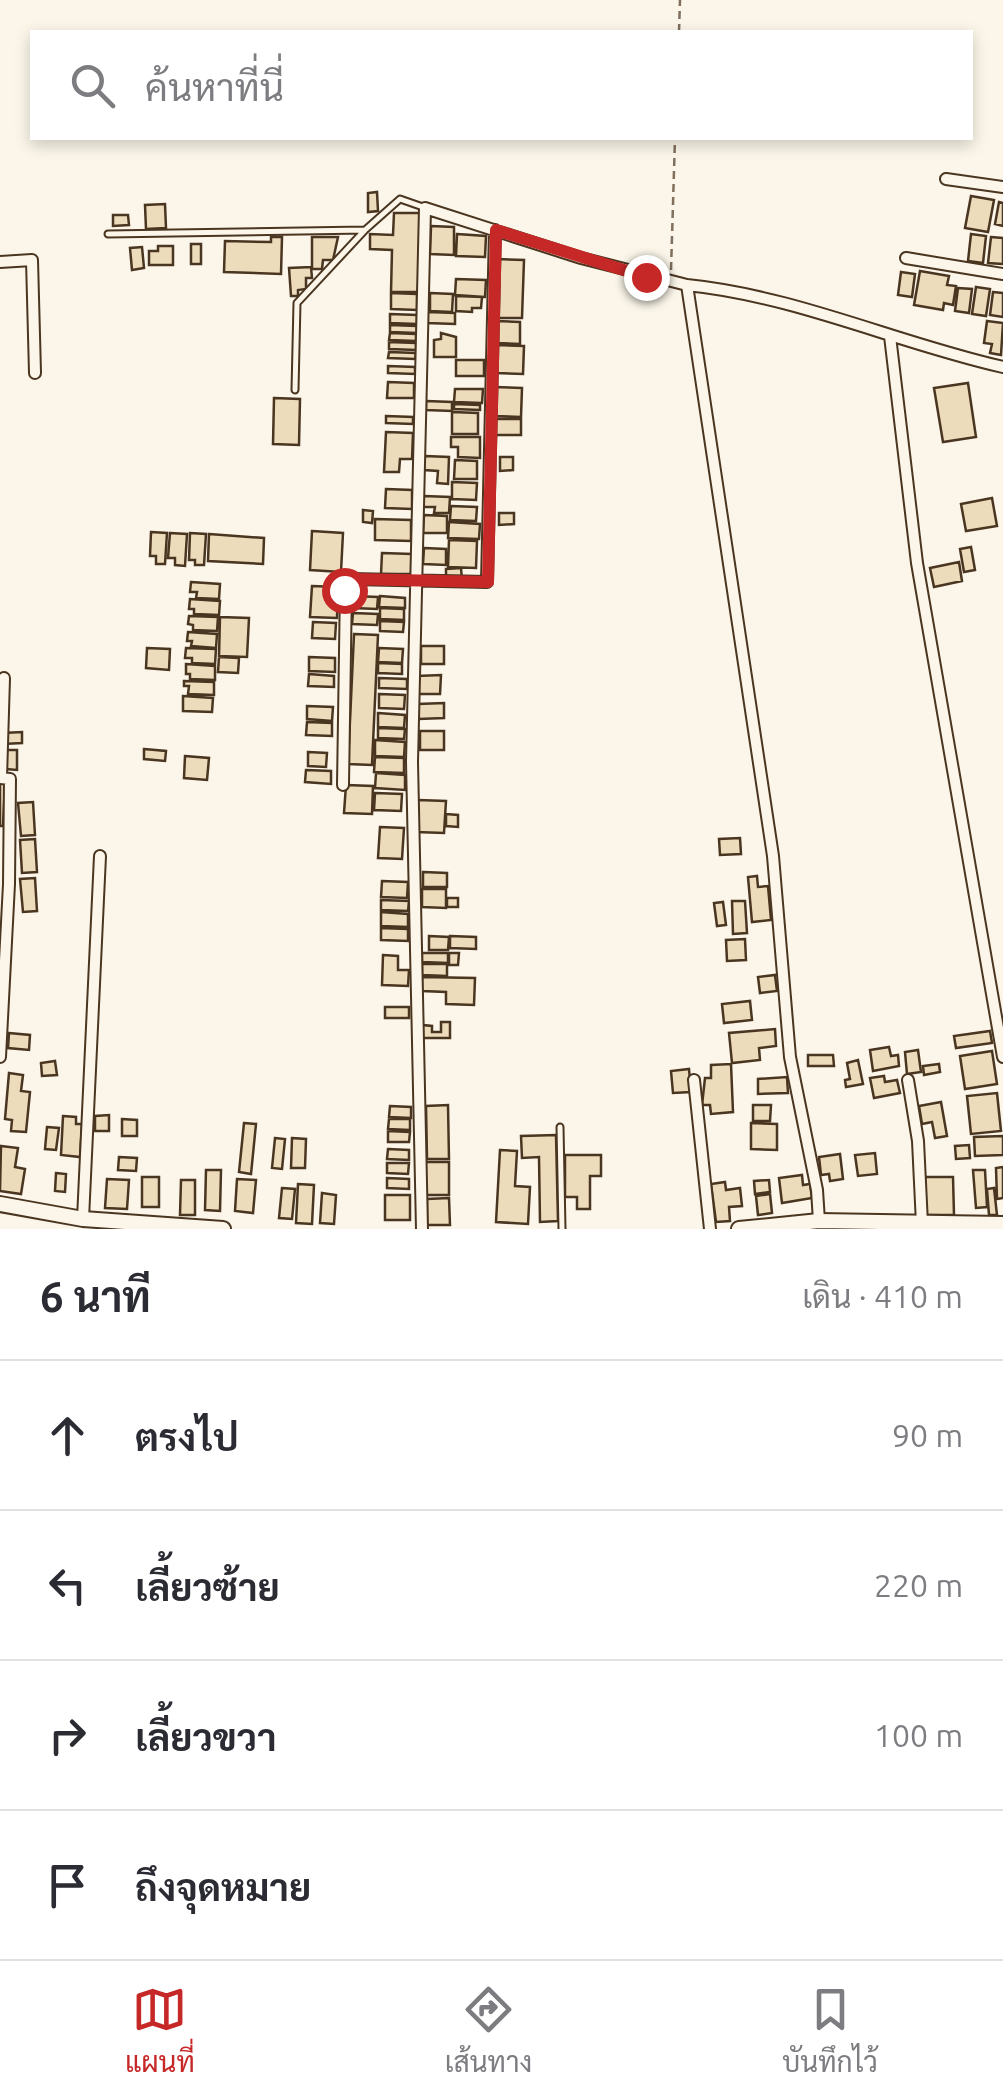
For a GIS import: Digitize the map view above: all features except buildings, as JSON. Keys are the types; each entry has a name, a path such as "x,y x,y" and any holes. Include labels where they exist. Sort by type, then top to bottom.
{"street":[{"path":"946,179 1003,187"},
{"path":"422,1229 412,762 425,208 597,263 818,312 947,354 1003,367"},
{"path":"344,786 346,585 352,579 488,582 496,230"},
{"path":"906,258 1003,274"},
{"path":"0,262 32,260 35,373"},
{"path":"687,285 773,856 790,1057 817,1190 819,1221"},
{"path":"890,336 918,563 1003,1057"},
{"path":"0,1057 5,831 10,778 0,778 4,678"},
{"path":"83,1219 100,856"},
{"path":"694,1080 710,1229"},
{"path":"908,1080 918,1141 922,1224"},
{"path":"0,1204 83,1219 223,1229"},
{"path":"739,1229 819,1221 1003,1224"}],"lane":[{"path":"295,390 297,303 365,230 400,199 425,208"},
{"path":"108,234 365,230"},
{"path":"560,1127 562,1229"}],"path":[{"path":"678,30 680,0"},
{"path":"675,140 671,270 687,285"}],"route":[{"path":"344,590 352,579 488,582 496,230 646,277"}]}
